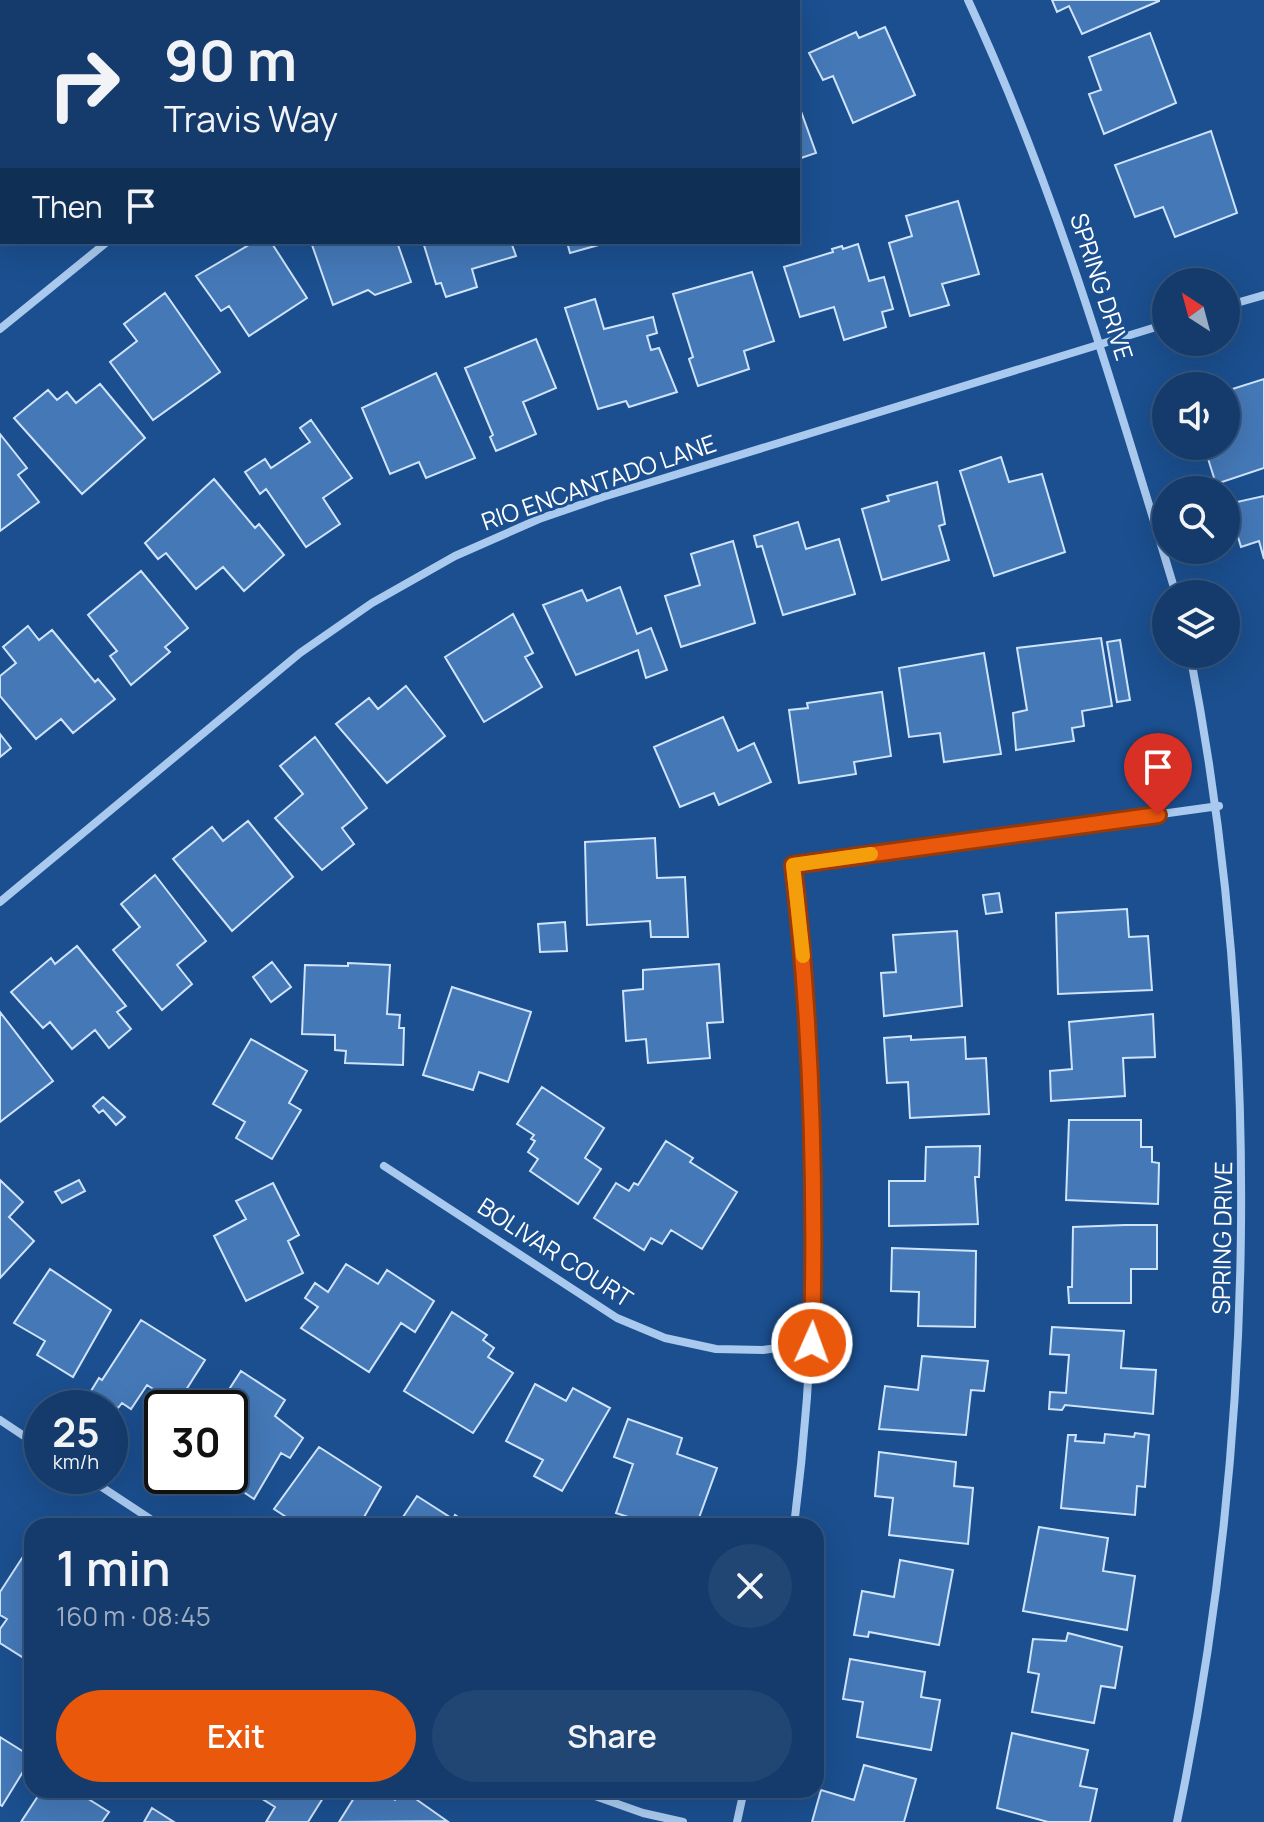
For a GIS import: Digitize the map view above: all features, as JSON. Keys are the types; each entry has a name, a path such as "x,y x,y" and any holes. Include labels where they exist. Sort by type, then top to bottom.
{"street":[{"name":"SPRING DRIVE","path":"968,0 1049,193 1172,580"},
{"path":"0,329 105,244"},
{"path":"1240,302 1264,295"},
{"name":"RIO ENCANTADO LANE","path":"0,902 300,653 372,603 455,556 539,519 603,497 1152,328"},
{"name":"SPRING DRIVE","path":"1177,1822 1200,1713 1226,1540 1240,1378 1246,1212 1242,1049 1219,806 1193,668"},
{"path":"795,1518 812,1343 816,1200 812,1076 793,865 1219,806"},
{"name":"BOLIVAR COURT","path":"384,1166 617,1318 665,1338 716,1349 763,1350 812,1343"},
{"path":"0,1420 24,1436"},
{"path":"112,1494 149,1518"},
{"path":"601,1798 643,1813 683,1822"},
{"path":"737,1822 742,1798"}],"building":[{"path":"1052,0 1159,1 1082,34 1069,6 1057,12"},
{"path":"885,27 915,95 853,123 833,76 823,80 809,53 856,32 859,38"},
{"path":"1150,33 1176,103 1104,134 1089,94 1101,90 1089,57"},
{"path":"800,109 816,153 800,158"},
{"path":"1211,131 1237,213 1175,237 1163,207 1135,217 1115,165"},
{"path":"958,201 979,274 942,284 949,305 910,316 889,243 912,236 906,216"},
{"path":"251,244 272,244 307,298 249,336 229,306 221,311 196,276"},
{"path":"312,244 398,244 411,282 375,295 368,290 333,305"},
{"path":"424,244 512,244 516,256 472,269 477,287 446,297 441,283 436,284"},
{"path":"568,244 602,244 570,253"},
{"path":"858,244 869,281 884,277 893,309 882,312 886,327 844,340 834,307 800,317 784,267 833,252 832,249"},
{"path":"752,272 774,341 744,351 749,369 698,386 689,359 693,357 673,294"},
{"path":"165,293 220,372 153,420 110,362 137,341 124,324"},
{"path":"595,299 604,329 653,317 657,333 647,336 651,350 659,348 677,392 629,407 626,401 598,409 565,308"},
{"path":"536,339 556,388 523,402 536,434 496,451 490,437 493,435 465,368"},
{"path":"436,373 475,458 426,478 419,462 390,474 362,408"},
{"path":"1264,379 1264,468 1240,476 1213,476 1208,460 1240,460 1240,387"},
{"path":"100,384 145,438 82,494 14,418 48,390 57,400 67,392 76,403"},
{"path":"311,420 352,478 323,498 340,524 306,547 266,489 260,494 245,472 265,459 271,468 310,442 300,428"},
{"path":"0,434 27,468 18,475 39,502 0,531"},
{"path":"1001,457 1009,482 1042,474 1065,552 994,576 960,471"},
{"path":"214,479 255,528 259,524 284,555 244,591 223,567 196,589 166,553 158,559 145,543"},
{"path":"937,482 945,524 939,526 949,560 882,580 862,509 889,501 887,496"},
{"path":"1264,496 1264,559 1259,541 1241,547 1240,501"},
{"path":"798,522 806,549 839,539 855,594 783,615 762,546 757,547 754,536"},
{"path":"733,541 755,623 681,647 665,596 700,585 691,554"},
{"path":"141,571 188,628 165,647 170,652 131,685 110,656 117,651 88,615"},
{"path":"620,587 637,634 651,628 667,670 646,678 638,650 576,675 543,605 582,590 587,601"},
{"path":"513,614 533,653 525,657 542,687 484,722 445,657"},
{"path":"28,626 39,640 52,630 95,682 98,679 115,699 73,733 61,719 36,739 0,696 0,676 16,663 3,647"},
{"path":"1101,638 1112,706 1082,711 1084,726 1072,728 1074,741 1016,750 1013,713 1027,710 1017,648"},
{"path":"1120,640 1130,700 1117,702 1107,642"},
{"path":"984,653 1001,754 944,762 940,733 909,737 899,668"},
{"path":"406,686 445,736 387,783 336,724 369,698 378,709"},
{"path":"882,692 891,756 854,762 856,774 799,783 789,710 808,708 807,703"},
{"path":"723,717 738,751 754,743 771,782 719,805 714,793 680,807 654,747"},
{"path":"0,734 11,748 0,757"},
{"path":"315,737 367,808 342,828 354,844 322,870 275,818 303,794 280,766"},
{"path":"248,821 293,877 232,931 173,859 212,827 223,841"},
{"path":"655,838 657,878 685,877 688,937 651,937 650,921 587,925 585,842"},
{"path":"155,875 206,941 177,965 192,984 162,1010 113,950 140,927 121,904"},
{"path":"999,893 1002,912 986,914 983,895"},
{"path":"1127,909 1129,937 1148,936 1152,990 1058,994 1056,913"},
{"path":"565,922 567,951 540,952 538,924"},
{"path":"957,931 962,1006 884,1016 881,973 896,972 893,935"},
{"path":"77,946 126,1006 117,1012 131,1029 109,1048 95,1030 72,1049 50,1022 43,1028 11,992 51,958 55,964"},
{"path":"272,962 291,987 271,1002 253,977"},
{"path":"348,963 390,965 387,1014 400,1015 399,1028 404,1028 403,1065 345,1063 346,1051 335,1050 335,1035 302,1034 305,965 348,966"},
{"path":"719,964 723,1022 707,1023 710,1058 648,1063 646,1039 626,1041 623,991 643,989 643,970"},
{"path":"452,987 531,1012 508,1082 479,1072 473,1090 423,1075"},
{"path":"0,1012 53,1081 0,1122"},
{"path":"1153,1014 1155,1057 1123,1058 1125,1096 1051,1101 1050,1071 1072,1069 1069,1022"},
{"path":"911,1036 911,1040 965,1037 966,1059 986,1058 989,1114 910,1118 908,1082 887,1083 884,1038"},
{"path":"251,1039 307,1071 289,1103 301,1110 272,1159 236,1138 245,1122 213,1104"},
{"path":"542,1087 604,1128 585,1158 601,1169 578,1204 530,1171 538,1159 528,1152 535,1141 531,1139 534,1135 517,1124"},
{"path":"103,1097 125,1117 116,1125 103,1110 99,1113 93,1106"},
{"path":"1069,1120 1141,1120 1141,1147 1152,1147 1152,1162 1159,1163 1158,1204 1066,1200"},
{"path":"666,1141 693,1158 690,1162 737,1192 702,1249 671,1230 662,1244 651,1238 644,1250 594,1218 616,1183 629,1191 634,1183 638,1185"},
{"path":"980,1146 979,1177 975,1177 978,1224 889,1226 889,1181 925,1181 926,1147"},
{"path":"0,1180 23,1202 9,1217 34,1241 0,1278"},
{"path":"79,1180 85,1191 62,1203 55,1192"},
{"path":"273,1183 299,1235 288,1241 303,1273 246,1301 214,1236 246,1219 236,1201"},
{"path":"1157,1225 1157,1269 1131,1269 1131,1303 1069,1303 1073,1227"},
{"path":"892,1248 976,1251 975,1327 918,1326 919,1292 891,1291"},
{"path":"346,1264 378,1284 387,1270 434,1301 415,1332 401,1323 369,1372 301,1328 318,1307 305,1298 315,1283 328,1292"},
{"path":"50,1269 111,1310 73,1377 37,1355 45,1341 14,1323"},
{"path":"452,1312 487,1335 483,1340 494,1348 488,1357 513,1373 473,1433 404,1391"},
{"path":"141,1320 205,1360 186,1390 155,1390 147,1385 131,1409 128,1407 128,1390 92,1390 99,1378 102,1380"},
{"path":"1052,1327 1124,1331 1121,1368 1156,1370 1153,1414 1065,1405 1062,1410 1049,1409 1050,1392 1066,1393 1069,1355 1050,1354"},
{"path":"922,1356 988,1361 984,1391 971,1390 966,1435 879,1429 885,1386 918,1390"},
{"path":"241,1371 285,1400 275,1416 303,1438 290,1458 281,1453 254,1499 247,1494 248,1390 229,1390"},
{"path":"535,1384 566,1401 573,1388 610,1408 562,1491 534,1476 543,1460 506,1441"},
{"path":"628,1419 682,1438 677,1454 717,1468 699,1518 628,1518 616,1513 633,1464 614,1457"},
{"path":"1135,1433 1149,1435 1145,1487 1137,1486 1135,1515 1061,1508 1068,1435 1076,1435 1075,1441 1104,1443 1105,1434 1134,1437"},
{"path":"319,1447 381,1487 364,1518 288,1518 274,1509"},
{"path":"879,1452 956,1462 954,1486 973,1488 968,1544 889,1535 893,1498 875,1496"},
{"path":"417,1496 451,1518 402,1518"},
{"path":"1039,1527 1108,1538 1103,1571 1135,1576 1127,1630 1023,1611"},
{"path":"24,1555 24,1658 0,1643 0,1629 7,1619 0,1615 0,1592"},
{"path":"900,1560 953,1570 939,1645 869,1632 868,1637 854,1635 862,1591 894,1597"},
{"path":"1068,1633 1122,1647 1115,1688 1101,1686 1094,1723 1032,1712 1039,1674 1028,1672 1033,1639 1066,1641"},
{"path":"850,1659 925,1672 921,1697 940,1700 931,1750 857,1737 863,1702 843,1699"},
{"path":"1012,1733 1088,1750 1080,1786 1097,1789 1090,1822 1048,1822 997,1808"},
{"path":"0,1737 24,1752 24,1770 0,1805"},
{"path":"864,1765 916,1779 904,1822 812,1822 819,1798 824,1798 824,1791 854,1800"},
{"path":"37,1798 87,1798 109,1812 102,1822 21,1822"},
{"path":"261,1798 323,1798 308,1822 266,1822 275,1807"},
{"path":"354,1798 414,1798 447,1821 339,1822"},
{"path":"152,1808 174,1822 144,1822"}],"slow traffic":[{"path":"803,956 793,865 871,854"}],"route":[{"path":"812,1343 816,1200 812,1061 793,865 1158,815"}]}
